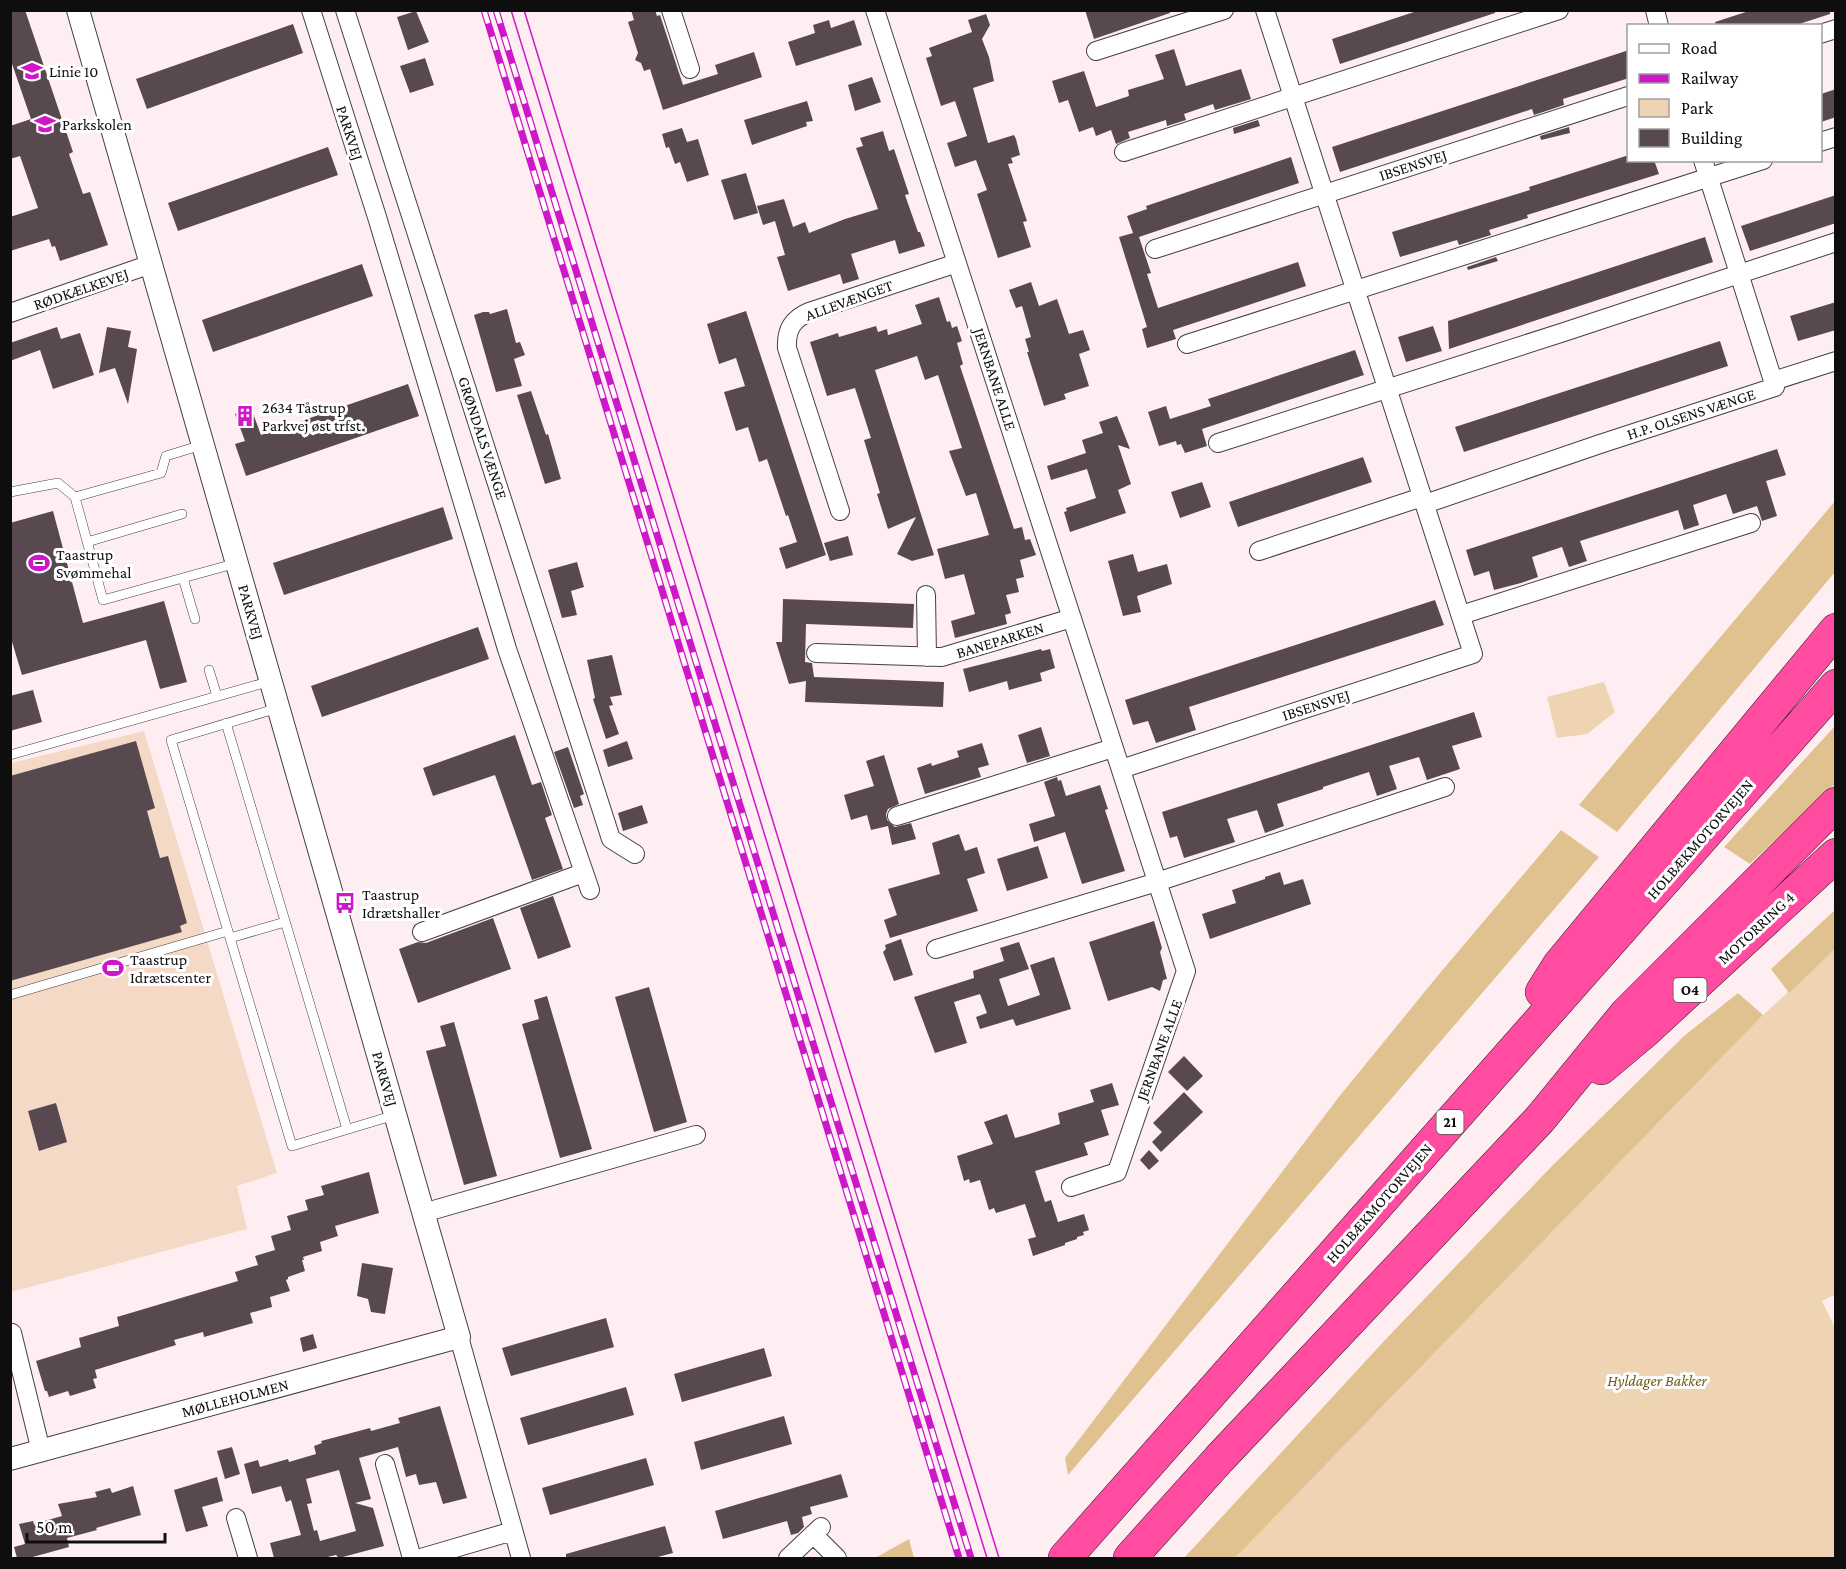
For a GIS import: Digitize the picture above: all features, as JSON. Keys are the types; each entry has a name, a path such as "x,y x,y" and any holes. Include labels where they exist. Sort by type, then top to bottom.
{"highway":[{"path":"1488,1079 1558,965 1836,630"},
{"name":"HOLBÆKMOTORVEJEN","path":"1065,1558 1836,686"},
{"path":"1130,1558 1219,1459 1540,1119 1625,1015 1836,804"},
{"name":"MOTORRING 4","path":"1540,1119 1644,1032 1836,855"}],"street":[{"name":"PARKVEJ","path":"78,10 521,1558"},
{"name":"PARKVEJ","path":"311,10 377,217 507,649 590,890"},
{"name":"GRØNDALS VÆNGE","path":"345,10 611,839 635,854"},
{"path":"671,10 690,69"},
{"name":"JERNBANE ALLE","path":"875,10 1184,965 1185,975 1117,1172 1071,1187"},
{"path":"1096,51 1224,10"},
{"name":"IBSENSVEJ","path":"1121,769 1473,654 1265,10"},
{"path":"1124,152 1559,10"},
{"name":"IBSENSVEJ","path":"1155,249 1627,97"},
{"path":"1187,344 1533,234 1706,169 1750,162"},
{"name":"H.P. OLSENS VÆNGE","path":"1423,501 1775,387 1706,169"},
{"path":"1218,443 1836,242"},
{"name":"ALLEVÆNGET","path":"840,512 787,348 788,331 792,323 809,312 957,263"},
{"name":"RØDKÆLKEVEJ","path":"10,313 151,264"},
{"name":"H.P. OLSENS VÆNGE","path":"1773,381 1836,361"},
{"path":"1259,551 1423,501"},
{"path":"1461,615 1751,523"},
{"path":"926,596 927,657"},
{"name":"BANEPARKEN","path":"816,653 942,657 1072,618"},
{"path":"897,816 1113,748"},
{"path":"936,949 1157,882 1445,787"},
{"path":"422,932 583,873"},
{"path":"423,1213 696,1135"},
{"path":"12,1333 41,1451"},
{"name":"MØLLEHOLMEN","path":"10,1460 459,1336"},
{"path":"385,1464 412,1558"},
{"path":"236,1518 248,1558"},
{"path":"788,1558 817,1530 837,1558"},
{"path":"421,1558 513,1531"}],"lane":[{"path":"75,497 161,473 166,456 202,445"},
{"path":"10,492 58,483 75,497 103,600 237,563"},
{"path":"87,542 182,514"},
{"path":"183,578 195,619"},
{"path":"209,670 217,696"},
{"path":"10,755 271,681"},
{"path":"278,708 171,740 292,1146 395,1115"},
{"path":"226,723 347,1129"},
{"path":"10,995 229,934 285,922"}],"green space":[{"path":"1604,682 1615,712 1587,734 1557,738 1547,697"},
{"name":"Hyldager Bakker","path":"1835,949 1836,1294 1822,1301 1836,1330 1835,1558 1235,1558 1763,1015"}],"shaded area":[{"path":"1835,501 1835,572 1617,832 1579,805"},
{"path":"1835,726 1835,784 1750,864 1724,847"},
{"name":"Taastrup Idrætscenter","path":"144,731 277,1173 237,1186 247,1229 11,1292 11,763"},
{"path":"1561,830 1599,857 1068,1475 1065,1458 1338,1098"},
{"path":"1835,910 1835,949 1789,993 1771,969"},
{"path":"1738,993 1763,1015 1235,1558 1184,1558 1385,1340 1551,1167 1684,1036"},
{"path":"909,1539 914,1558 875,1558"}],"building":[{"path":"10,10 25,10 73,152 69,154 83,194 90,192 108,245 60,261 55,246 52,247 49,239 10,251 10,217 38,208 20,156 10,159 10,126 31,119 10,58"},
{"path":"631,10 655,10 657,16 660,15 683,85 718,74 715,65 754,52 762,77 663,110 650,69 644,71 641,63 635,60 638,53 628,22 634,20"},
{"path":"1085,10 1170,10 1170,13 1094,39"},
{"path":"1420,10 1495,10 1495,13 1340,64 1332,39"},
{"path":"1752,10 1830,10 1830,14 1799,24 1716,24 1715,22"},
{"path":"416,11 429,42 408,50 397,17"},
{"path":"986,14 990,25 982,39 994,81 973,88 988,143 1014,135 1016,139 1020,155 1011,158 1013,163 1008,164 1027,221 1023,222 1031,247 998,258 977,194 987,190 976,160 955,167 947,143 967,136 955,101 941,106 926,58 932,56 929,48 972,32 968,20"},
{"path":"829,20 831,28 854,20 862,45 796,66 788,42 815,33 813,25"},
{"path":"293,24 303,53 147,109 136,79"},
{"path":"1174,49 1186,86 1241,69 1251,99 1215,110 1213,104 1184,114 1186,120 1167,126 1166,120 1128,132 1130,138 1116,144 1111,130 1096,136 1093,127 1079,132 1068,100 1059,103 1052,81 1084,71 1096,107 1129,96 1128,90 1164,79 1155,55"},
{"path":"1627,51 1627,79 1563,99 1564,105 1534,115 1532,109 1340,172 1332,147"},
{"path":"425,58 434,85 410,93 400,66"},
{"path":"872,77 881,102 855,111 848,85"},
{"path":"1836,89 1836,117 1822,122 1822,94"},
{"path":"807,101 813,121 806,122 807,126 752,145 744,120"},
{"path":"1258,120 1260,126 1234,134 1233,128"},
{"path":"1569,127 1570,133 1541,140 1540,136"},
{"path":"682,128 687,142 698,139 709,175 687,182 680,162 675,164 669,147 666,148 662,134"},
{"path":"883,131 889,151 894,149 909,194 905,195 925,246 899,254 895,240 851,254 859,279 843,284 840,274 788,291 777,257 785,255 775,221 763,225 757,206 784,199 793,227 805,222 809,233 878,209 856,148 863,146 860,138"},
{"path":"328,147 338,175 178,231 168,203"},
{"path":"1627,156 1627,162 1655,162 1659,174 1527,215 1528,218 1489,230 1491,235 1459,245 1457,240 1400,257 1392,232 1530,190 1529,187"},
{"path":"1291,157 1299,183 1139,237 1151,273 1147,274 1158,308 1298,262 1306,286 1173,330 1176,339 1147,348 1142,329 1147,327 1119,237 1133,233 1127,216 1147,209 1146,206"},
{"path":"746,173 758,213 734,220 721,180"},
{"path":"1836,195 1836,223 1750,251 1741,226"},
{"path":"1705,237 1713,262 1449,349 1448,321"},
{"path":"1496,257 1498,261 1468,270 1467,267"},
{"path":"362,264 373,296 213,352 202,320"},
{"path":"1031,282 1039,306 1057,299 1069,334 1083,330 1090,350 1079,354 1089,386 1064,394 1066,399 1044,406 1027,352 1029,352 1025,339 1031,337 1022,306 1016,308 1009,290"},
{"path":"939,297 947,322 950,321 952,328 957,326 962,341 957,343 963,364 960,366 1014,529 1022,527 1025,540 1030,539 1036,555 1020,560 1024,577 1016,579 1019,592 1006,595 1011,613 1005,615 1007,624 955,638 951,621 975,614 964,574 945,579 937,549 989,535 976,493 966,496 949,451 962,448 938,375 925,380 917,356 875,370 934,555 912,561 897,554 916,517 888,529 864,440 871,438 855,388 827,396 810,342 838,333 839,337 876,326 878,332 887,329 888,335 922,324 915,305"},
{"path":"1836,302 1836,330 1798,341 1790,316"},
{"path":"507,309 516,343 520,342 525,355 514,359 522,386 496,392 474,315 483,312 490,314"},
{"path":"746,311 826,555 786,569 779,548 797,542 767,459 759,462 748,427 736,431 724,392 745,386 736,358 719,364 707,324"},
{"path":"1433,326 1442,351 1406,362 1398,337"},
{"path":"57,327 61,339 80,333 94,375 53,389 40,350 10,361 10,343"},
{"path":"107,327 131,331 128,347 137,349 128,404 115,368 99,373"},
{"path":"1720,341 1728,366 1464,452 1455,427"},
{"path":"1355,350 1364,375 1202,429 1207,446 1185,453 1181,444 1177,445 1176,441 1159,446 1148,412 1166,406 1170,419 1211,406 1208,399"},
{"path":"408,384 419,416 246,476 235,444 245,441 235,414 251,408 261,435"},
{"path":"531,391 546,435 548,434 561,479 545,484 517,395"},
{"path":"1117,416 1130,449 1118,445 1131,484 1118,490 1126,513 1070,532 1064,512 1067,511 1066,508 1096,498 1087,469 1051,480 1047,466 1086,453 1082,440 1103,433 1099,422"},
{"path":"1777,449 1786,475 1766,481 1777,516 1762,521 1757,506 1733,514 1726,494 1693,505 1699,525 1684,530 1678,510 1580,541 1587,561 1569,567 1562,547 1532,557 1538,577 1521,583 1494,590 1489,571 1474,576 1466,550"},
{"path":"1363,457 1372,482 1238,527 1229,502"},
{"path":"1202,482 1211,507 1180,518 1171,492"},
{"path":"443,507 453,539 284,595 273,563"},
{"path":"53,511 83,623 164,601 187,682 160,689 146,640 22,675 10,635 10,523"},
{"path":"848,536 853,555 830,561 824,543"},
{"path":"1133,554 1138,572 1167,564 1172,584 1137,596 1141,612 1123,616 1108,561"},
{"path":"577,562 584,587 571,591 577,615 562,618 548,570"},
{"path":"783,599 914,604 913,628 806,624 805,662 812,663 814,677 944,682 943,707 805,702 806,681 789,684 776,642 782,642"},
{"path":"1435,600 1444,625 1189,707 1196,730 1156,743 1148,721 1133,725 1125,700"},
{"path":"478,627 489,659 322,717 311,686"},
{"path":"1041,649 1042,651 1050,649 1055,668 1040,673 1042,681 1009,690 1007,681 969,692 963,669"},
{"path":"612,655 622,695 610,697 613,705 609,706 619,734 606,739 593,699 595,698 587,660"},
{"path":"33,690 42,722 10,731 10,696"},
{"path":"1474,712 1482,737 1452,746 1460,769 1427,780 1419,757 1389,766 1397,789 1377,796 1369,772 1277,804 1284,826 1265,833 1257,810 1227,819 1235,842 1184,858 1177,836 1170,838 1162,812"},
{"path":"1041,727 1050,756 1027,763 1018,735"},
{"path":"515,735 532,785 541,782 552,815 545,818 563,869 532,880 495,775 433,796 423,768"},
{"name":"Taastrup Idrætscenter","path":"136,741 155,808 147,811 160,858 168,856 187,923 180,926 182,932 10,981 10,776"},
{"path":"627,741 633,759 608,767 603,750"},
{"path":"982,743 989,765 978,768 981,777 925,794 917,768 931,763 932,766 959,757 957,751"},
{"path":"568,747 584,794 580,796 583,805 574,808 554,752"},
{"path":"884,755 899,804 888,809 887,820 895,827 911,823 916,839 892,845 888,826 871,830 867,815 851,820 844,795 874,786 866,761"},
{"path":"1057,777 1058,781 1061,780 1066,796 1100,785 1108,809 1105,810 1125,871 1082,884 1065,832 1034,842 1029,824 1055,816 1044,782"},
{"path":"642,805 648,823 623,831 618,813"},
{"path":"959,834 965,851 977,847 985,873 967,879 978,911 890,938 884,920 897,915 888,889 940,874 932,843"},
{"path":"1038,846 1048,878 1007,891 997,859"},
{"path":"1280,872 1284,885 1303,879 1311,904 1210,939 1202,914 1236,903 1232,890"},
{"path":"553,896 571,947 538,959 520,908"},
{"path":"493,918 511,969 418,1003 399,949 418,942 426,943"},
{"path":"1154,921 1162,948 1160,952 1167,979 1163,980 1160,991 1152,987 1108,1001 1089,942"},
{"path":"901,939 913,975 894,981 883,952 886,949 885,945"},
{"path":"1019,942 1029,969 999,979 1008,1006 1040,995 1030,965 1054,957 1071,1009 1016,1026 1013,1019 980,1029 976,1017 987,1013 980,994 954,1002 967,1043 935,1053 914,997 974,978 973,971 1004,961 1000,948"},
{"path":"649,987 687,1122 654,1132 615,997"},
{"path":"547,996 592,1149 560,1158 522,1024 539,1019 534,1000"},
{"path":"454,1022 497,1176 464,1185 426,1051 446,1046 440,1026"},
{"path":"1184,1056 1203,1076 1187,1091 1168,1072"},
{"path":"1112,1083 1119,1105 1101,1110 1109,1135 1084,1143 1088,1155 1035,1171 1045,1202 1051,1200 1058,1222 1084,1214 1089,1230 1065,1245 1033,1256 1028,1239 1036,1237 1025,1204 996,1213 994,1208 989,1210 980,1180 970,1183 969,1179 964,1181 957,1156 993,1144 984,1122 1007,1114 1015,1138 1026,1135 1060,1124 1058,1113 1094,1102 1090,1090"},
{"path":"1184,1092 1203,1112 1161,1152 1152,1142 1162,1132 1153,1123"},
{"path":"56,1103 67,1142 39,1151 28,1111"},
{"path":"1149,1150 1159,1161 1149,1170 1140,1160"},
{"path":"369,1172 379,1213 335,1226 338,1236 320,1242 322,1251 303,1257 305,1271 288,1277 286,1280 290,1291 270,1297 272,1307 250,1313 253,1323 204,1337 203,1332 174,1340 176,1345 95,1370 97,1378 93,1379 96,1388 70,1396 68,1391 49,1397 36,1361 81,1347 79,1338 119,1326 117,1317 238,1281 235,1272 258,1265 255,1256 275,1250 271,1236 291,1230 287,1216 308,1210 305,1200 324,1195 321,1186"},
{"path":"362,1263 393,1268 385,1314 371,1312 368,1299 357,1296"},
{"path":"606,1318 614,1347 511,1376 502,1348"},
{"path":"313,1334 317,1348 303,1352 300,1338"},
{"path":"764,1348 772,1376 682,1402 674,1374"},
{"path":"626,1387 634,1415 528,1445 520,1418"},
{"path":"440,1406 467,1498 443,1504 436,1482 419,1485 416,1474 406,1477 398,1447 359,1458 371,1499 355,1503 373,1508 384,1546 339,1558 336,1555 323,1558 274,1558 270,1543 301,1535 291,1500 286,1502 281,1486 252,1494 244,1464 258,1460 260,1467 316,1454 314,1446 322,1443 321,1441 400,1423 398,1418","holes":["339,1470 356,1531 320,1541 317,1530 314,1531 307,1504 312,1503 306,1479"]},
{"path":"784,1416 792,1444 701,1470 694,1442"},
{"path":"232,1447 240,1474 225,1479 217,1451"},
{"path":"646,1458 654,1485 550,1515 542,1488"},
{"path":"841,1474 848,1497 810,1507 812,1514 802,1517 804,1527 798,1533 791,1535 787,1521 723,1539 715,1511"},
{"path":"217,1477 223,1501 202,1507 208,1526 186,1532 174,1490"},
{"path":"133,1486 141,1515 67,1538 69,1547 29,1558 17,1558 14,1547 25,1544 19,1524 33,1521 34,1524 62,1516 58,1504 97,1497 95,1492 110,1488 112,1493"},
{"path":"665,1526 673,1553 654,1558 566,1558 566,1554"}],"tram line":[{"path":"511,10 987,1558"},
{"path":"524,10 999,1558"}],"railway":[{"path":"484,10 959,1558"},
{"path":"496,10 971,1558"}],"place":[{"name":"Linie 10","path":"32,71"},
{"name":"Parkskolen","path":"45,124"},
{"name":"2634 Tåstrup Parkvej øst trfst.","path":"245,416"},
{"name":"Taastrup Svømmehal","path":"39,563"},
{"name":"Taastrup Idrætshaller","path":"345,903"},
{"name":"Taastrup Idrætscenter","path":"113,968"}]}
